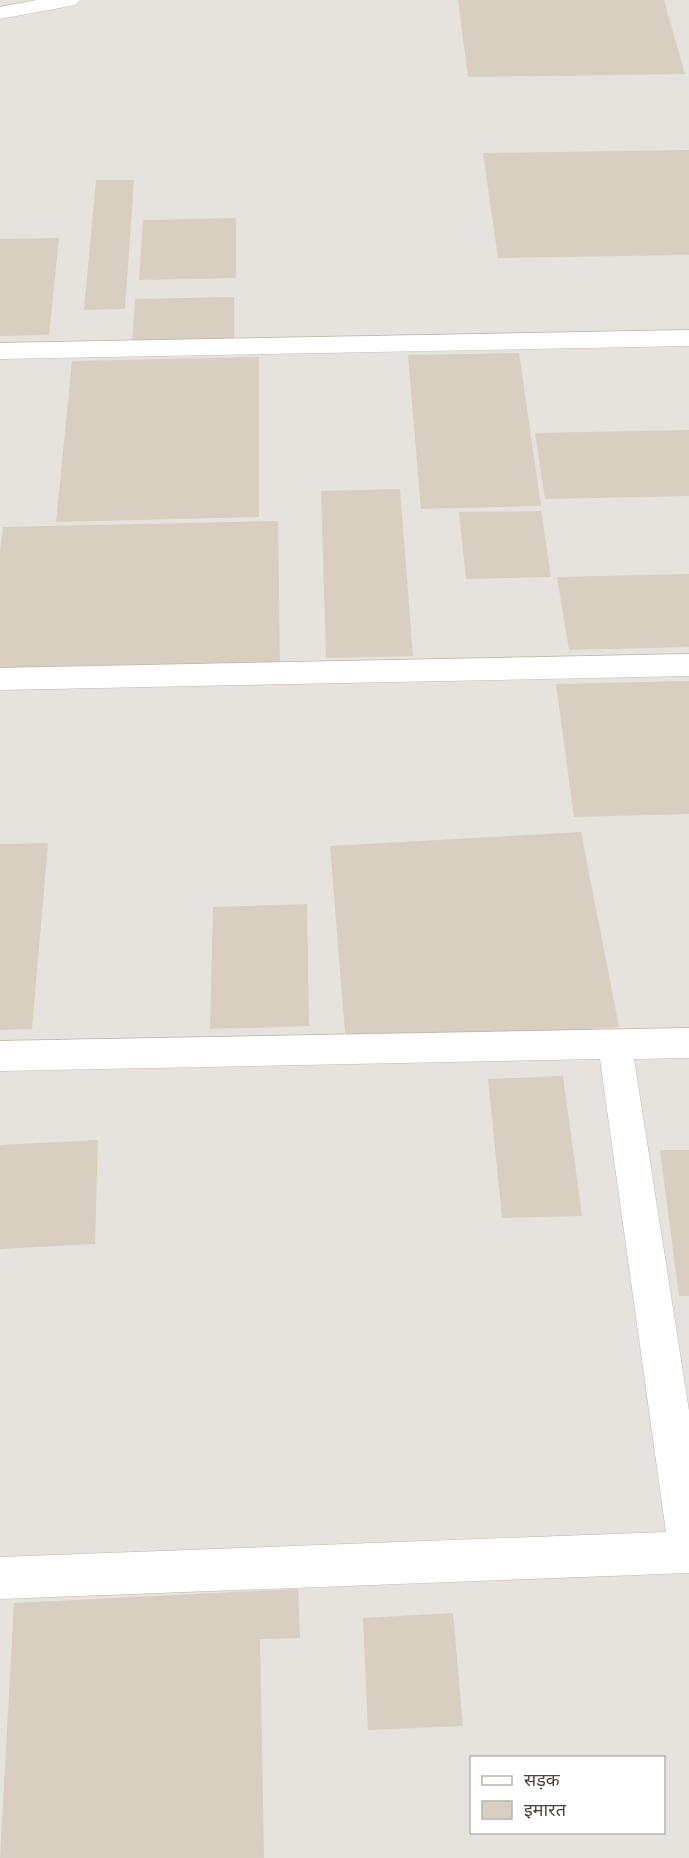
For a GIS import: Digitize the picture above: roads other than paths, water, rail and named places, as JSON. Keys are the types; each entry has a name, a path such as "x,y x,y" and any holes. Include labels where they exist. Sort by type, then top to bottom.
{"lane":[{"path":"0,13 70,0"},
{"path":"0,351 689,338"},
{"path":"0,679 689,664"},
{"path":"0,1056 689,1043"},
{"path":"615,1045 689,1545"},
{"path":"0,1578 689,1552"}]}
